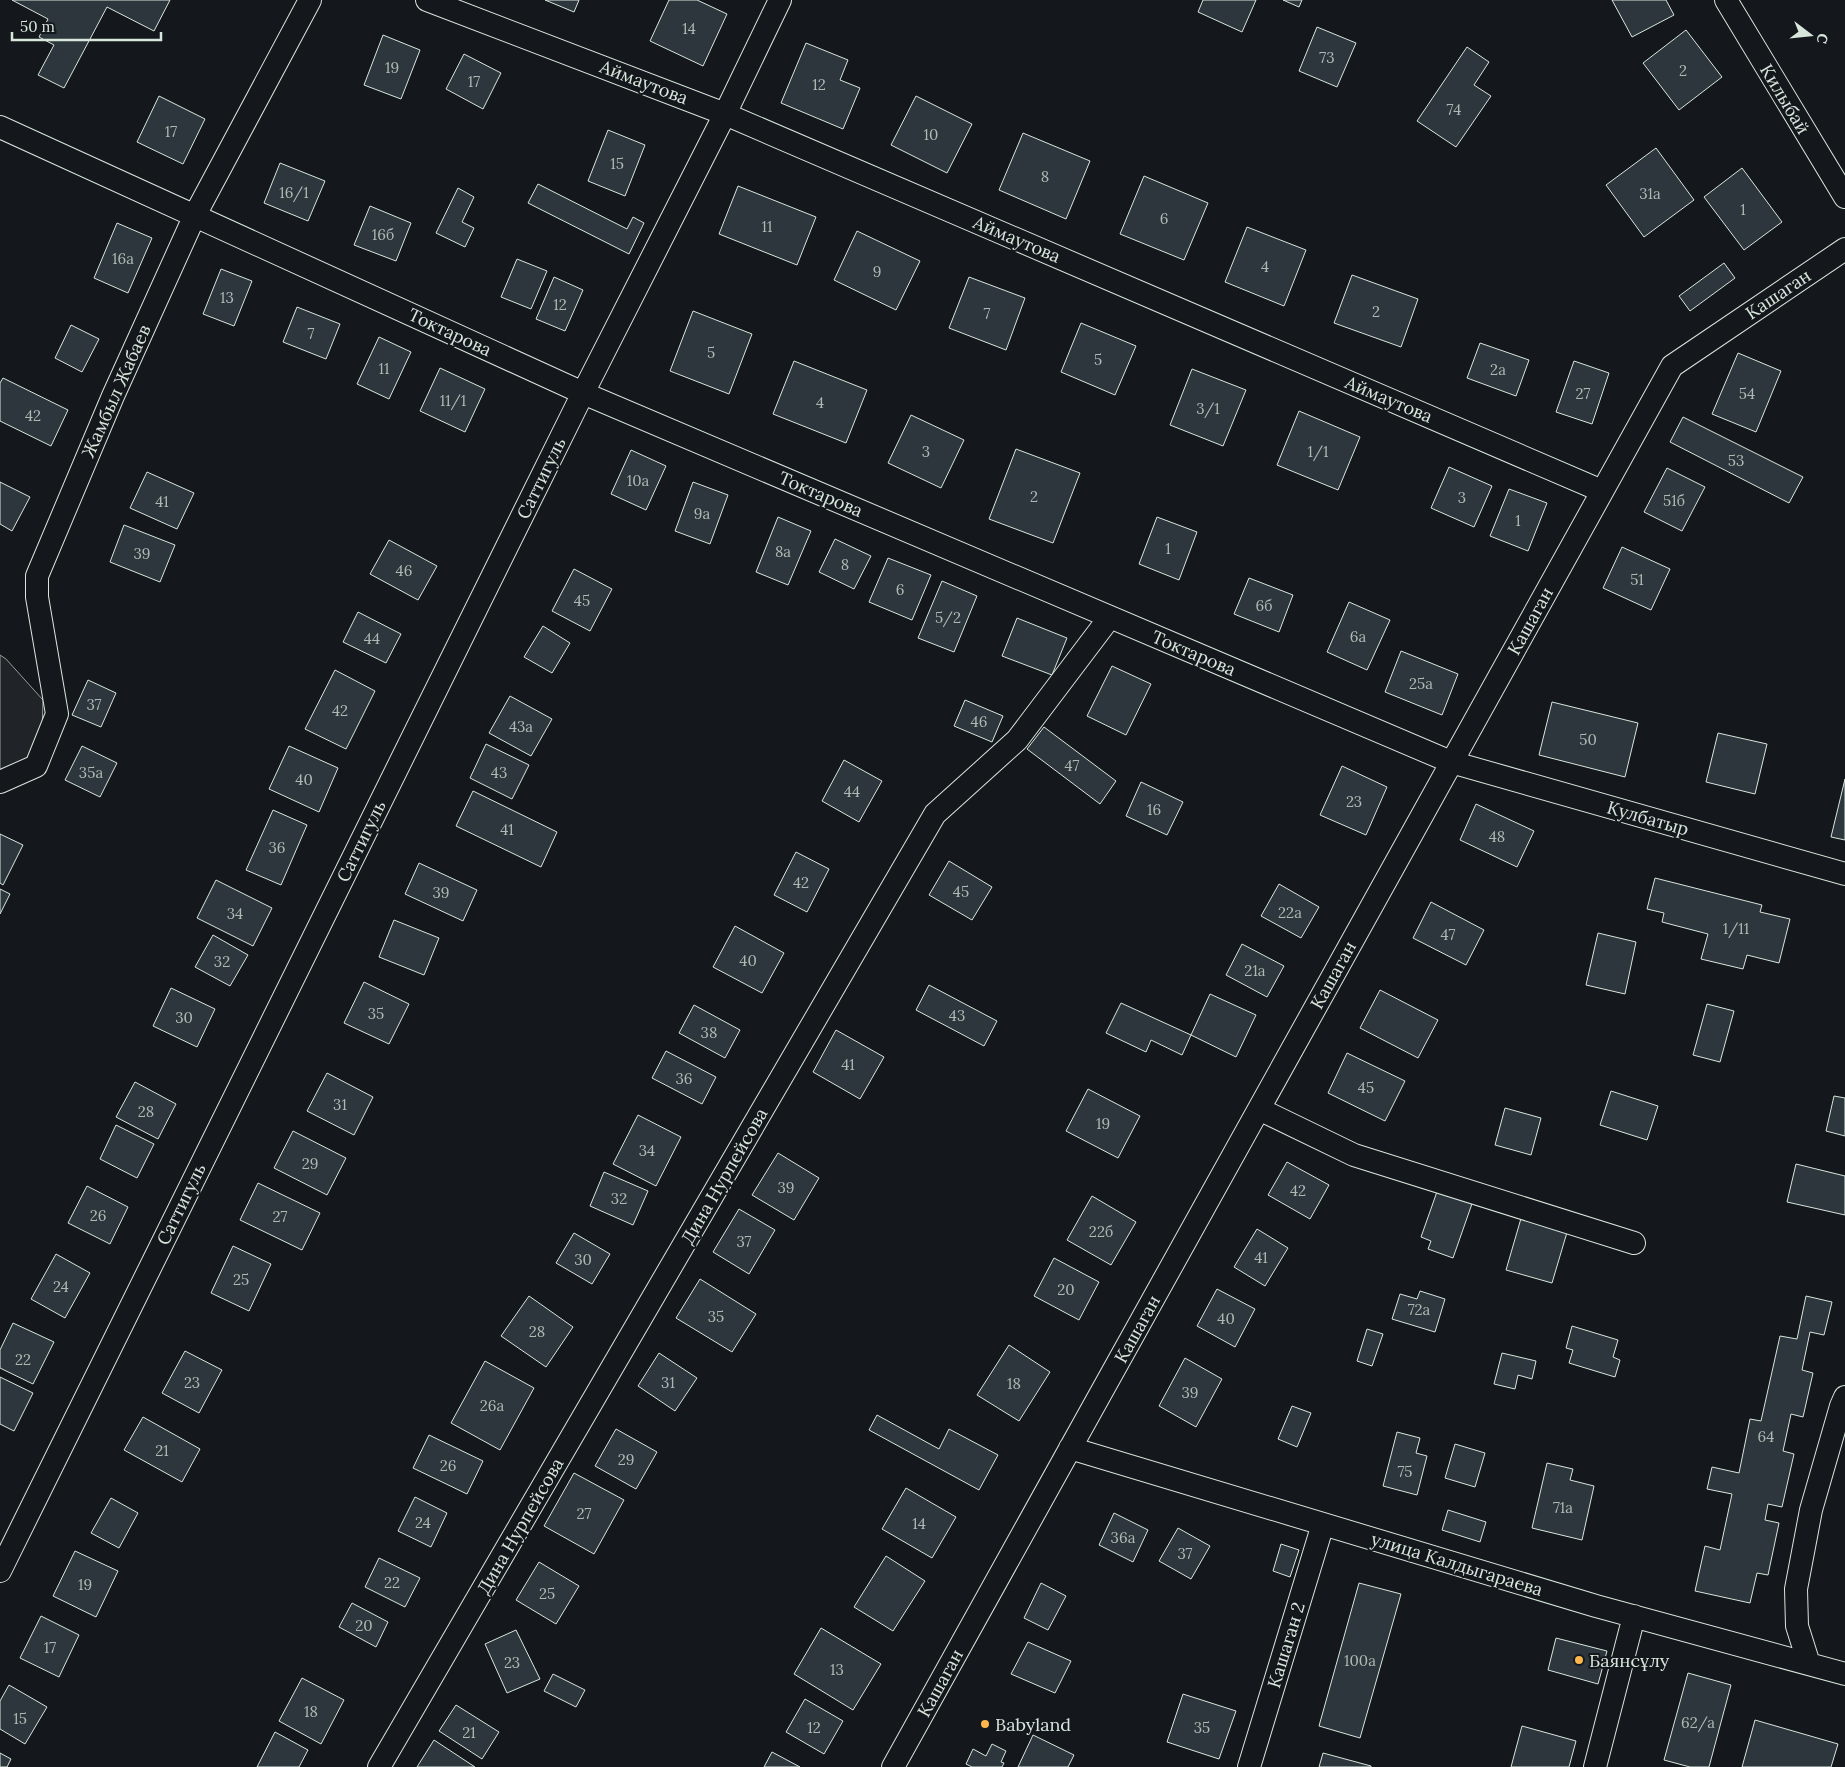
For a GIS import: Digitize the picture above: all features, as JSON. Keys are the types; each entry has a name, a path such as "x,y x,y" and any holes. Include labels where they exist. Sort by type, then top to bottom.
{"street":[{"name":"Жамбыл Жабаев","path":"0,782 36,766 57,714 37,596 37,576 113,396 195,215 310,0"},
{"name":"Аймаутова","path":"426,0 726,114 1602,491"},
{"name":"Саттигуль","path":"0,1571 583,393 726,114 780,0"},
{"name":"Килыбай","path":"1726,0 1845,197"},
{"name":"Токтарова","path":"0,127 583,393 1451,762"},
{"name":"Кашаган","path":"893,1767 1672,366 1845,249"},
{"name":"Дина Нурпейсова","path":"379,1767 934,814 1017,740 1110,617"},
{"name":"Кулбатыр","path":"1451,762 1845,874"},
{"path":"1259,1109 1354,1155 1634,1243"},
{"path":"1809,1664 1798,1626 1796,1589 1811,1510 1841,1406 1845,1398"},
{"name":"улица Калдыгараева","path":"1070,1448 1634,1616 1845,1674"},
{"name":"Кашаган 2","path":"1249,1767 1323,1524"},
{"path":"1595,1767 1634,1616"}],"shaded area":[{"path":"0,655 6,659 43,700 42,733 24,764 0,773"}],"building":[{"path":"12,0 170,0 154,31 107,7 64,88 38,75 54,45 39,37 48,19"},
{"path":"545,0 579,0 574,12"},
{"path":"669,0 697,0 727,14 703,66 650,41"},
{"path":"1203,0 1256,0 1242,32 1198,12"},
{"path":"1283,0 1302,0 1299,7"},
{"path":"1612,0 1666,0 1674,15 1632,37"},
{"path":"1317,27 1356,43 1337,87 1299,71"},
{"path":"1686,30 1722,77 1679,110 1643,63"},
{"path":"383,35 420,50 401,99 364,85"},
{"path":"806,43 848,60 840,80 860,88 843,129 781,103"},
{"path":"1467,47 1489,62 1474,85 1491,96 1456,147 1417,121"},
{"path":"464,54 501,73 483,109 446,89"},
{"path":"159,96 205,119 183,164 137,142"},
{"path":"916,96 972,124 947,173 891,145"},
{"path":"608,130 645,145 625,196 588,181"},
{"path":"1023,133 1090,161 1066,219 999,190"},
{"path":"1656,148 1694,200 1644,237 1606,185"},
{"path":"280,163 325,181 308,221 264,203"},
{"path":"1742,168 1782,222 1744,250 1704,197"},
{"path":"1144,176 1208,203 1184,260 1120,234"},
{"path":"538,184 627,229 633,217 644,223 629,254 528,203"},
{"path":"738,186 816,217 797,265 719,234"},
{"path":"458,188 474,197 462,222 474,228 465,247 436,233"},
{"path":"370,206 411,223 396,261 354,245"},
{"path":"117,223 152,238 128,293 94,278"},
{"path":"1247,227 1306,250 1284,306 1225,282"},
{"path":"857,231 920,261 896,310 834,280"},
{"path":"517,259 547,271 531,309 501,297"},
{"path":"1724,263 1735,278 1690,311 1679,296"},
{"path":"221,269 252,281 234,326 203,314"},
{"path":"1352,275 1418,299 1401,347 1334,323"},
{"path":"554,277 583,290 565,331 536,319"},
{"path":"969,277 1025,298 1006,350 949,328"},
{"path":"297,307 340,324 326,359 283,342"},
{"path":"693,311 752,334 729,394 670,371"},
{"path":"1081,323 1136,346 1115,395 1061,372"},
{"path":"71,325 99,339 82,372 55,358"},
{"path":"379,337 411,352 389,399 357,384"},
{"path":"1480,343 1529,360 1516,396 1467,378"},
{"path":"1738,353 1781,371 1756,432 1712,414"},
{"path":"794,361 867,390 846,443 773,414"},
{"path":"1574,361 1609,373 1592,424 1556,412"},
{"path":"440,368 485,389 465,432 420,411"},
{"path":"1192,369 1246,390 1223,446 1170,425"},
{"path":"3,378 68,410 51,446 0,421 0,383"},
{"path":"1299,411 1360,437 1338,490 1277,465"},
{"path":"911,415 964,440 941,488 888,463"},
{"path":"1683,417 1803,477 1789,503 1670,442"},
{"path":"1016,449 1080,473 1053,543 989,519"},
{"path":"631,450 666,466 646,510 611,494"},
{"path":"1449,467 1492,486 1474,527 1431,508"},
{"path":"1667,468 1705,487 1682,531 1644,512"},
{"path":"147,472 194,493 177,529 130,508"},
{"path":"0,482 30,497 12,531 0,524"},
{"path":"693,482 728,495 710,544 675,531"},
{"path":"1509,489 1547,503 1528,551 1490,536"},
{"path":"778,517 811,531 788,585 756,572"},
{"path":"1157,517 1197,532 1179,580 1139,564"},
{"path":"124,525 175,545 160,582 110,562"},
{"path":"835,539 871,556 854,589 819,572"},
{"path":"389,540 437,566 418,600 370,574"},
{"path":"1622,547 1670,569 1651,610 1603,588"},
{"path":"888,558 931,575 912,620 869,602"},
{"path":"574,569 612,589 590,631 552,611"},
{"path":"1249,578 1293,595 1279,632 1234,614"},
{"path":"942,581 977,596 954,652 918,638"},
{"path":"1349,602 1390,620 1367,670 1327,652"},
{"path":"358,612 401,634 386,663 343,642"},
{"path":"1017,618 1067,638 1052,675 1002,656"},
{"path":"543,626 570,643 552,673 524,657"},
{"path":"1401,651 1458,674 1442,715 1385,692"},
{"path":"1112,666 1151,684 1126,735 1087,716"},
{"path":"335,670 375,691 346,749 305,729"},
{"path":"88,680 116,693 101,727 72,715"},
{"path":"510,696 552,719 531,756 489,733"},
{"path":"965,700 1003,716 992,742 954,726"},
{"path":"1552,702 1638,723 1625,777 1539,755"},
{"path":"1044,727 1116,781 1100,804 1027,749"},
{"path":"1718,733 1767,744 1755,794 1706,782"},
{"path":"486,744 529,765 512,799 470,778"},
{"path":"82,746 117,763 100,797 65,780"},
{"path":"289,746 338,768 319,812 269,789"},
{"path":"844,760 882,781 859,822 822,801"},
{"path":"1342,766 1387,787 1366,835 1320,815"},
{"path":"1845,779 1845,840 1831,837"},
{"path":"1141,782 1183,802 1167,835 1126,816"},
{"path":"473,791 557,832 541,867 456,826"},
{"path":"1476,804 1534,831 1517,867 1460,840"},
{"path":"273,810 307,825 281,885 246,870"},
{"path":"0,834 23,845 3,885 0,883"},
{"path":"796,852 829,869 807,912 774,895"},
{"path":"949,861 992,887 972,920 929,895"},
{"path":"419,863 477,890 463,921 405,894"},
{"path":"1655,878 1762,905 1760,912 1790,919 1779,963 1747,955 1743,969 1701,959 1708,934 1662,922 1664,913 1647,909"},
{"path":"216,880 272,908 253,946 197,918"},
{"path":"1279,884 1319,907 1301,938 1261,916"},
{"path":"0,889 10,894 0,914"},
{"path":"1431,902 1484,930 1466,965 1413,938"},
{"path":"394,920 439,938 424,975 379,957"},
{"path":"735,926 784,953 762,993 713,967"},
{"path":"1598,933 1636,942 1625,994 1586,985"},
{"path":"213,935 248,955 230,986 195,967"},
{"path":"1242,944 1284,966 1267,997 1226,975"},
{"path":"364,982 409,1004 389,1044 344,1023"},
{"path":"929,985 997,1021 984,1046 916,1010"},
{"path":"171,988 215,1009 197,1047 153,1026"},
{"path":"1380,990 1438,1020 1418,1058 1360,1028"},
{"path":"1210,994 1256,1015 1236,1057 1191,1035"},
{"path":"1121,1003 1191,1035 1182,1055 1151,1040 1146,1052 1106,1033"},
{"path":"1707,1004 1734,1011 1720,1062 1693,1055"},
{"path":"694,1005 740,1030 725,1058 679,1033"},
{"path":"836,1030 884,1057 860,1099 813,1072"},
{"path":"666,1051 716,1077 702,1104 652,1078"},
{"path":"1347,1053 1405,1081 1385,1121 1328,1093"},
{"path":"327,1073 373,1097 354,1135 307,1111"},
{"path":"135,1082 176,1104 158,1139 116,1117"},
{"path":"1088,1089 1140,1116 1118,1158 1066,1131"},
{"path":"1611,1091 1658,1106 1647,1140 1600,1125"},
{"path":"1834,1096 1845,1098 1845,1136 1826,1131"},
{"path":"1505,1108 1541,1118 1531,1155 1495,1145"},
{"path":"638,1115 681,1137 656,1186 613,1164"},
{"path":"116,1125 154,1144 137,1178 100,1159"},
{"path":"293,1131 346,1158 327,1195 274,1168"},
{"path":"778,1153 819,1178 794,1220 752,1195"},
{"path":"1287,1162 1329,1185 1310,1219 1268,1195"},
{"path":"1796,1164 1845,1176 1845,1215 1787,1202"},
{"path":"604,1172 648,1191 633,1225 590,1206"},
{"path":"258,1183 320,1213 302,1250 240,1220"},
{"path":"87,1186 128,1207 110,1244 68,1223"},
{"path":"1439,1186 1474,1198 1453,1258 1428,1249 1431,1241 1421,1237"},
{"path":"1092,1196 1136,1222 1111,1265 1067,1240"},
{"path":"739,1209 775,1230 749,1274 713,1252"},
{"path":"1522,1215 1568,1229 1552,1283 1506,1270"},
{"path":"1257,1229 1288,1248 1265,1286 1234,1267"},
{"path":"574,1233 610,1254 592,1284 556,1263"},
{"path":"233,1246 271,1264 249,1311 211,1293"},
{"path":"56,1254 90,1273 65,1318 31,1299"},
{"path":"1054,1258 1099,1282 1079,1320 1034,1296"},
{"path":"700,1279 756,1314 732,1352 676,1318"},
{"path":"1217,1289 1255,1309 1235,1347 1197,1326"},
{"path":"1420,1291 1445,1299 1435,1332 1392,1319 1400,1294 1417,1299"},
{"path":"529,1296 573,1327 546,1367 501,1336"},
{"path":"1806,1296 1832,1302 1824,1335 1810,1332 1802,1370 1813,1373 1803,1417 1791,1414 1783,1451 1794,1454 1782,1507 1768,1504 1765,1520 1779,1523 1768,1575 1757,1573 1750,1603 1695,1591 1705,1546 1720,1550 1732,1494 1707,1489 1712,1467 1739,1473 1750,1419 1761,1421 1780,1336 1797,1339"},
{"path":"13,1323 54,1342 33,1384 0,1368 0,1350"},
{"path":"1572,1326 1618,1340 1613,1357 1620,1360 1615,1377 1569,1363 1573,1350 1566,1348"},
{"path":"1367,1329 1383,1334 1372,1366 1357,1361"},
{"path":"1009,1345 1050,1372 1019,1421 977,1395"},
{"path":"185,1351 222,1370 199,1413 162,1393"},
{"path":"659,1353 697,1378 675,1411 638,1386"},
{"path":"1502,1353 1536,1361 1532,1379 1518,1375 1515,1389 1494,1384"},
{"path":"1185,1358 1222,1379 1196,1427 1159,1406"},
{"path":"485,1361 534,1388 500,1450 451,1423"},
{"path":"0,1377 33,1393 14,1431 0,1424"},
{"path":"1292,1406 1311,1413 1297,1447 1278,1439"},
{"path":"877,1415 939,1449 949,1429 998,1455 979,1490 869,1430"},
{"path":"143,1417 200,1449 182,1482 124,1450"},
{"path":"616,1429 657,1452 636,1489 595,1466"},
{"path":"1397,1432 1420,1438 1416,1453 1427,1456 1417,1495 1383,1486"},
{"path":"429,1435 483,1461 467,1494 413,1468"},
{"path":"1455,1444 1485,1453 1475,1487 1445,1478"},
{"path":"1547,1463 1573,1469 1570,1480 1594,1486 1582,1540 1532,1528"},
{"path":"574,1473 624,1500 594,1554 544,1526"},
{"path":"906,1488 956,1517 932,1558 882,1529"},
{"path":"415,1497 447,1513 431,1547 398,1531"},
{"path":"111,1498 138,1513 119,1548 91,1533"},
{"path":"1448,1510 1486,1522 1480,1542 1442,1530"},
{"path":"1114,1513 1148,1530 1133,1562 1099,1545"},
{"path":"1178,1528 1210,1546 1191,1579 1159,1561"},
{"path":"1281,1544 1299,1550 1290,1577 1273,1571"},
{"path":"75,1551 118,1571 96,1617 53,1596"},
{"path":"886,1556 925,1581 893,1631 854,1607"},
{"path":"379,1558 420,1578 405,1607 365,1587"},
{"path":"539,1562 579,1586 556,1624 516,1600"},
{"path":"1041,1583 1066,1596 1048,1630 1024,1618"},
{"path":"1359,1583 1401,1594 1360,1738 1319,1726"},
{"path":"352,1603 388,1622 376,1647 339,1627"},
{"path":"41,1616 79,1635 59,1677 20,1658"},
{"path":"821,1628 881,1664 853,1710 794,1674"},
{"path":"516,1630 540,1679 507,1693 485,1644"},
{"path":"1556,1638 1607,1651 1598,1684 1548,1670"},
{"path":"1028,1642 1071,1661 1055,1693 1011,1674"},
{"path":"1688,1673 1731,1685 1709,1767 1690,1767 1664,1760"},
{"path":"553,1674 585,1690 576,1707 544,1691"},
{"path":"302,1678 344,1700 321,1744 279,1721"},
{"path":"9,1685 47,1707 25,1744 0,1729 0,1701"},
{"path":"1183,1694 1236,1711 1219,1759 1167,1742"},
{"path":"805,1699 843,1721 824,1754 786,1732"},
{"path":"456,1705 499,1732 482,1759 439,1731"},
{"path":"1755,1720 1838,1744 1831,1767 1742,1767"},
{"path":"1522,1726 1576,1741 1569,1767 1511,1767"},
{"path":"275,1732 308,1750 299,1767 257,1767"},
{"path":"1033,1735 1074,1755 1068,1767 1018,1767"},
{"path":"434,1740 475,1767 417,1767"},
{"path":"992,1744 1006,1751 1001,1762 1004,1763 1002,1767 972,1767 966,1764 973,1749 986,1756"},
{"path":"772,1752 800,1767 764,1767"},
{"path":"0,1753 11,1759 7,1767 0,1767"},
{"path":"1323,1753 1371,1766 1371,1767 1319,1767"}],"place":[{"name":"Баянсұлу","path":"1579,1660"},
{"name":"Babyland","path":"985,1724"}]}
